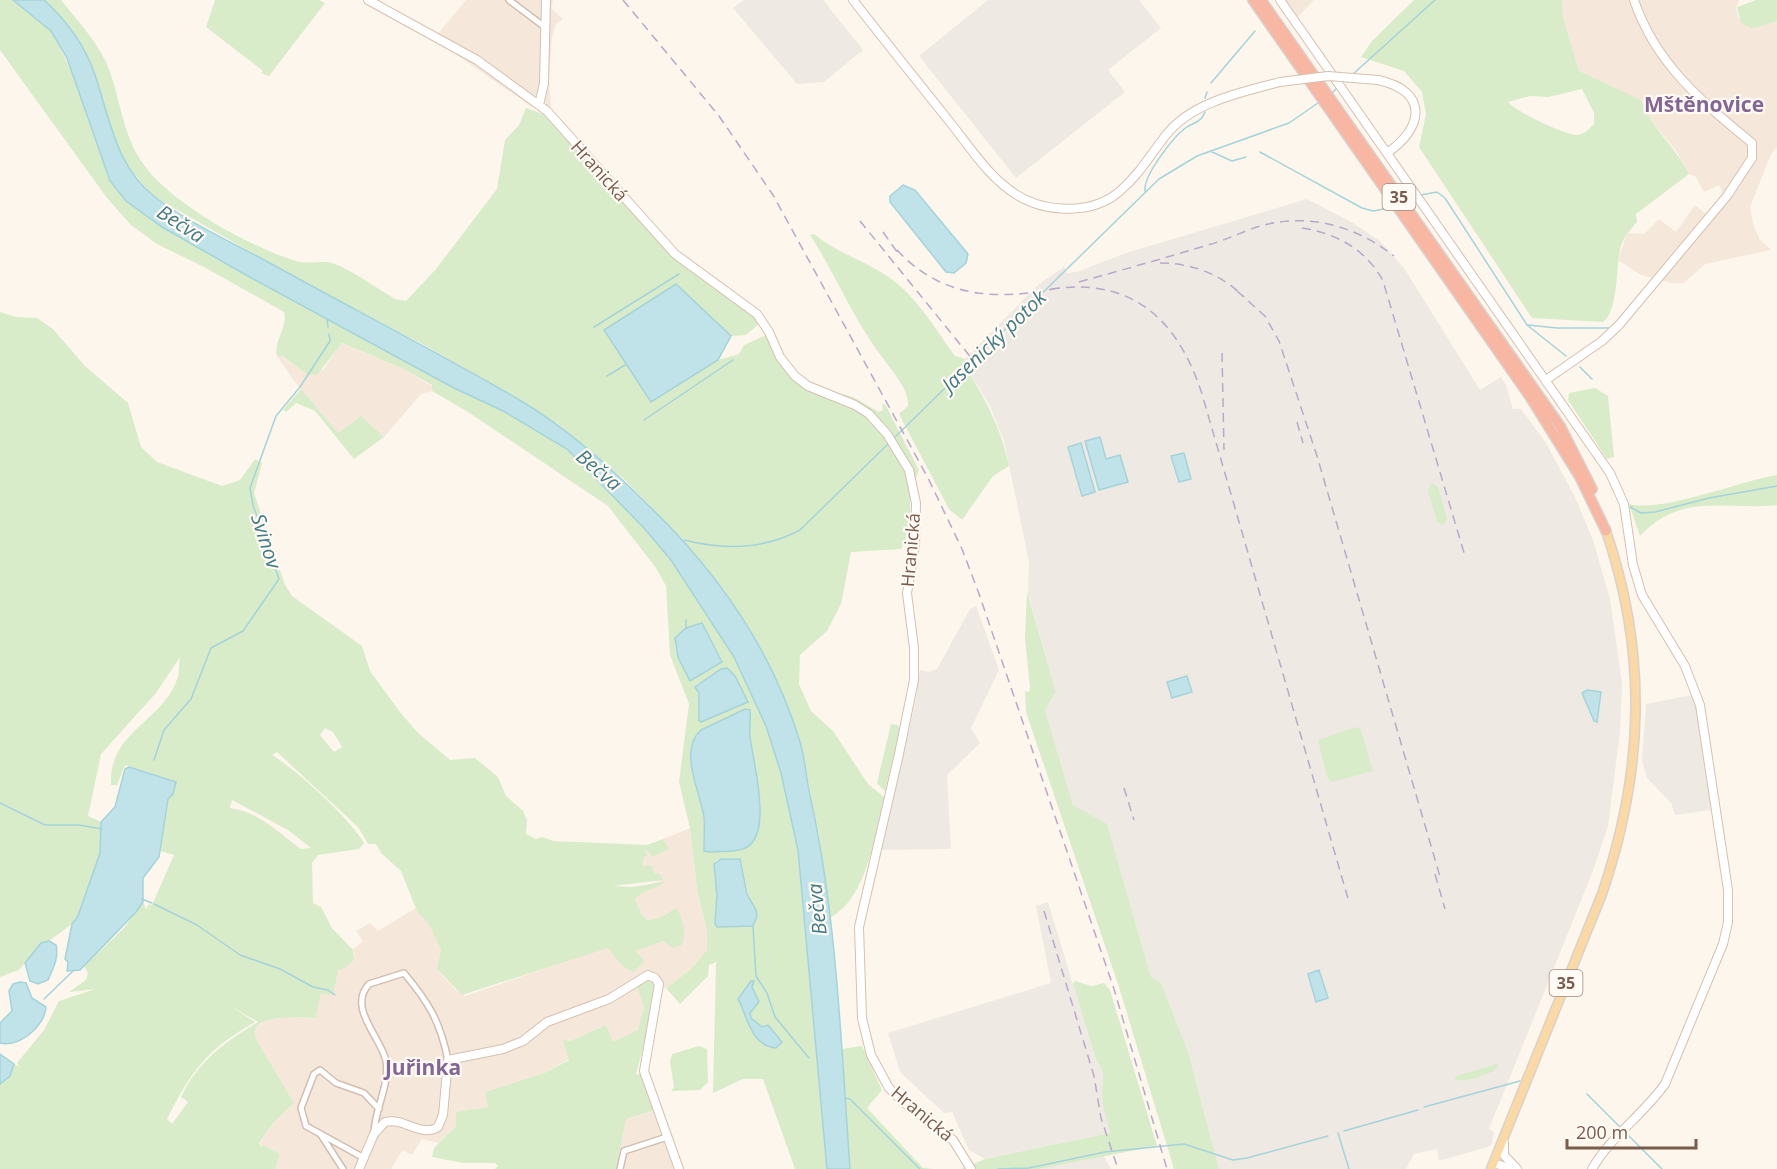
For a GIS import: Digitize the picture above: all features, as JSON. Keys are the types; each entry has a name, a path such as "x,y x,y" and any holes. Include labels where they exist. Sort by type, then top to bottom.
{"highway":[{"name":"35","path":"1253,0 1536,406 1580,477 1606,531"},
{"name":"35","path":"1262,0 1560,426 1585,473 1606,531"}],"main road":[{"name":"35","path":"1493,1166 1602,894 1616,851 1630,792 1636,729 1634,655 1627,604 1606,531"}],"street":[{"name":"Hranická","path":"368,0 477,60 539,105 675,254 757,314 769,332 780,357 795,376 818,392 863,409 879,424 909,470 915,494 915,537 907,593 915,668 904,734 858,932 862,1026 871,1055 889,1088 902,1101 953,1140 971,1169"},
{"path":"509,0 531,20 548,29"},
{"path":"539,105 543,91 548,29 546,0"},
{"path":"852,0 984,165 1015,194 1042,206 1072,209 1088,206 1118,193 1141,171 1167,134 1194,111 1280,82 1328,76 1378,80 1405,91 1416,111 1412,130 1387,153"},
{"path":"1280,0 1546,380 1618,488 1625,510 1635,574 1642,595 1685,666 1697,694 1706,731 1728,890 1729,915 1723,944 1665,1084 1653,1101 1606,1148 1592,1169"},
{"path":"1546,380 1602,341 1619,325 1709,220 1752,159 1752,143 1690,91 1656,49 1642,23 1634,0"},
{"path":"359,1169 380,1125 391,1121 422,1131 430,1131 438,1127 443,1115 448,1059 441,1028 429,1003 404,973 369,984 363,997 363,1012 386,1060 380,1109 374,1123 374,1134"},
{"path":"448,1059 503,1049 523,1041 547,1022 609,999 644,976 651,976 659,984 645,1053 644,1071 679,1169"},
{"path":"364,1158 306,1126 301,1111 314,1074 324,1071 336,1083 364,1093 380,1109"},
{"path":"321,1135 343,1169"},
{"path":"620,1169 624,1151 667,1137"},
{"path":"1504,1139 1504,1155 1518,1169"},
{"path":"1493,1166 1512,1169"}],"shaded area":[{"path":"466,0 553,0 551,8 563,19 556,24 552,37 549,80 551,106 532,107 434,39"},
{"path":"744,0 823,0 863,50 824,82 797,84 733,8"},
{"path":"988,0 1139,0 1161,28 1108,70 1125,92 1016,178 919,56"},
{"path":"1285,0 1314,0 1297,18"},
{"path":"1562,0 1739,0 1736,8 1738,17 1748,27 1752,29 1777,21 1777,147 1771,154 1750,207 1753,224 1760,240 1771,250 1705,264 1684,283 1672,283 1641,275 1618,260 1627,233 1644,234 1659,219 1676,232 1695,205 1708,215 1723,194 1719,185 1704,192 1696,177 1689,174 1677,152 1646,114 1640,100 1579,71 1563,17"},
{"path":"1307,199 1353,223 1380,241 1404,268 1480,390 1501,377 1506,385 1513,409 1521,409 1546,443 1575,497 1593,540 1610,599 1622,683 1620,732 1608,826 1593,871 1489,1129 1494,1133 1491,1146 1439,1161 1437,1149 1414,1154 1406,1169 1219,1169 1189,1055 1151,977 1107,825 1073,805 1045,710 1056,692 1028,594 1029,562 1004,441 990,406 970,373 974,370 965,359 1040,283 1064,267 1067,273 1077,272 1126,253"},
{"path":"341,343 401,368 432,386 432,391 421,394 384,437 361,417 338,434 294,381 277,356 281,356 308,375 324,369"},
{"path":"976,606 999,670 971,728 980,743 947,775 951,849 880,850 915,705 920,670 928,672 937,669 970,609"},
{"path":"1692,695 1700,715 1711,810 1675,815 1671,803 1647,778 1642,760 1646,704"},
{"path":"690,828 697,889 707,931 707,950 690,970 666,988 656,991 644,1006 638,1030 613,1042 601,1027 570,1041 564,1041 569,1059 547,1072 485,1092 488,1107 456,1112 456,1126 439,1143 422,1139 412,1155 401,1152 391,1169 275,1169 280,1154 263,1145 261,1147 260,1143 274,1122 294,1103 254,1032 258,1024 266,1021 286,1017 316,1018 321,993 338,970 355,956 353,950 363,941 356,931 370,923 378,931 416,908 428,923 441,950 439,972 465,996 608,947 643,962 636,951 663,941 668,912 659,918 648,920 642,915 635,900 638,895 663,883 644,886 663,880 643,866 645,849 653,857 669,849 663,839"},
{"path":"1048,902 1096,1060 1102,1066 1105,1085 1102,1094 1110,1133 985,1159 969,1150 952,1112 944,1113 900,1072 888,1033 1051,983 1036,906"},
{"path":"662,1109 682,1169 616,1169 626,1119"},
{"path":"1104,1156 1111,1169 1039,1169"}],"green space":[{"path":"0,0 13,0 51,31 77,81 86,115 110,181 126,201 162,227 246,275 452,387 505,412 567,449 643,527 671,560 734,657 766,726 781,773 798,850 827,1169 795,1169 763,1079 743,1079 713,1093 716,962 709,965 708,976 680,1004 666,988 690,970 707,950 707,931 697,889 690,828 679,782 689,704 670,655 666,586 656,568 608,506 468,412 432,391 432,385 401,368 342,343 317,375 308,375 282,356 277,356 277,345 285,318 284,312 206,268 157,244 131,225 107,198 0,50","holes":["702,623 722,660 690,681 676,650 675,638 686,628","724,668 735,675 747,703 701,722 699,720 701,706 696,685","745,709 750,715 749,735 761,804 756,832 704,851 704,817 690,760 694,739 701,730","736,858 741,862 749,898 715,910 716,860"]},
{"path":"44,0 61,0 97,45 111,75 130,141 144,165 157,180 192,209 257,246 301,262 332,263 395,299 406,301 436,269 497,189 505,140 519,125 526,108 545,115 668,250 755,316 760,323 746,335 731,336 676,284 650,402 718,360 739,354 744,345 773,332 790,366 803,379 820,388 853,397 879,412 883,410 882,403 886,406 919,470 910,493 910,529 901,549 851,552 841,604 827,631 800,655 799,684 811,711 833,731 868,784 884,797 868,864 853,896 843,908 830,918 820,840 801,745 788,709 760,648 724,590 698,557 625,480 558,424 424,345 305,283 153,196 126,164 112,131 86,54 71,28"},
{"path":"215,0 319,0 325,3 269,76 261,73 263,71 206,27"},
{"path":"1414,0 1562,0 1563,17 1579,71 1641,100 1651,120 1689,174 1636,214 1637,222 1626,235 1621,246 1614,299 1608,317 1603,322 1532,318 1419,147 1426,114 1422,92 1404,71 1361,57 1372,41","holes":["1582,89 1594,113 1594,124 1583,133 1575,135 1540,122 1508,102 1530,96 1548,97"]},
{"path":"1756,0 1777,0 1777,21 1752,29 1741,23 1737,7"},
{"path":"814,234 881,272 900,286 926,314 955,356 965,359 974,370 970,374 994,418 1009,466 993,476 962,520 949,509 899,414 908,406 903,386 862,328 810,235"},
{"path":"0,312 16,317 37,318 53,329 85,366 128,403 141,447 157,462 222,486 240,480 255,459 262,463 254,493 285,585 292,596 362,646 370,671 417,732 450,760 475,758 498,777 506,796 523,811 527,820 526,834 536,839 542,837 554,841 647,845 663,839 669,849 653,857 645,849 647,855 644,857 643,866 651,865 655,874 659,873 663,880 613,886 631,887 665,882 641,894 635,900 642,915 648,920 659,918 676,908 684,931 682,945 673,948 663,941 636,951 644,961 634,972 623,967 608,948 462,995 437,969 441,950 428,923 417,911 401,871 381,853 376,844 368,844 358,827 277,752 272,755 322,796 347,821 364,843 359,849 318,855 312,863 313,903 321,907 332,928 353,950 354,960 345,968 338,970 333,995 321,993 316,1018 279,1018 258,1024 254,1032 294,1103 274,1122 259,1143 261,1147 263,1145 280,1154 275,1169 0,1169 0,1084 10,1076 14,1064 20,1067 17,1063 44,1030 59,1001 95,989 69,992 86,980 88,973 84,966 124,928 143,902 146,909 149,904 152,905 174,855 160,851 168,799 176,785 172,780 125,765 117,785 111,785 113,766 119,751 128,738 172,691 178,676 180,657 156,693 101,754 88,816 101,822 100,853 78,916 72,924 49,941 41,943 19,970 0,977","holes":["325,728 333,732 342,747 334,752 320,735","232,800 288,830 311,848 301,849 259,818 230,808","227,1004 258,1022 204,1062 181,1097 188,1102 172,1124 167,1119 193,1074 212,1052 255,1022"]},
{"path":"1595,388 1608,396 1614,457 1607,459 1568,400 1569,393"},
{"path":"301,389 338,433 361,416 384,437 354,459 315,411 296,403 286,412 283,410"},
{"path":"1777,475 1777,505 1688,508 1672,513 1656,522 1640,536 1629,504 1643,506 1661,504"},
{"path":"1432,483 1438,487 1447,519 1443,526 1437,522 1428,490"},
{"path":"1027,592 1056,692 1045,710 1073,805 1107,824 1151,977 1161,983 1189,1055 1219,1169 1174,1169 1119,987 1026,712 1025,691 1029,692 1030,688 1025,638"},
{"path":"891,724 898,725 900,730 885,791 877,783"},
{"path":"1356,727 1361,730 1373,771 1331,782 1327,777 1318,740"},
{"path":"648,979 656,985 655,1000 636,1075 643,1073 656,1110 626,1119 616,1169 495,1169 498,1166 495,1163 463,1163 432,1157 434,1148 456,1126 456,1112 488,1107 485,1092 547,1072 569,1060 563,1040 570,1041 606,1025 613,1042 638,1030 644,1006 636,985"},
{"path":"1075,981 1092,986 1104,983 1110,990 1157,1146 1039,1169 961,1169 985,1159 1110,1133 1102,1100 1103,1073 1096,1060 1073,984"},
{"path":"699,1046 707,1049 708,1082 700,1090 671,1091 674,1087 670,1062 672,1054"},
{"path":"862,1046 882,1090 867,1108 923,1168 933,1169 850,1169 841,1049"},
{"path":"1497,1064 1499,1066 1496,1069 1485,1075 1465,1080 1454,1079 1456,1076"}],"water":[{"name":"Bečva","path":"13,0 44,0 74,34 91,64 110,125 123,157 142,185 155,197 196,224 456,364 536,410 586,448 633,490 673,530 719,585 758,644 774,675 802,748 819,841 832,934 850,1169 827,1169 798,850 781,773 766,726 734,657 671,560 643,527 567,449 505,412 452,387 246,275 162,227 126,201 110,181 67,58 51,31"},
{"path":"903,185 915,190 968,254 966,263 954,273 946,272 890,202 890,196"},
{"path":"676,284 731,336 718,360 651,402 604,330"},
{"path":"1100,437 1106,459 1120,455 1128,482 1099,490 1085,441"},
{"path":"1081,443 1095,492 1082,496 1068,447"},
{"path":"1184,453 1191,479 1179,482 1171,456"},
{"path":"702,623 722,662 690,681 678,657 675,638 686,628"},
{"path":"727,668 735,676 748,702 701,722 699,720 699,693 695,687 721,669"},
{"path":"1187,676 1192,692 1172,698 1167,682"},
{"path":"1587,690 1601,692 1597,722 1594,721 1582,693"},
{"path":"745,709 750,710 750,737 759,793 760,809 756,836 746,848 704,851 704,817 692,772 691,749 694,739 701,730"},
{"path":"129,767 176,782 173,794 168,799 159,857 143,878 143,902 136,912 80,970 67,971 68,962 65,959 72,924 78,916 100,853 101,822 115,807 125,769"},
{"path":"721,859 740,859 747,894 756,910 757,916 753,926 717,927 715,923 717,895 714,864"},
{"path":"49,941 56,945 55,963 48,980 38,984 30,981 25,963 41,943"},
{"path":"1319,970 1328,998 1316,1002 1308,974"},
{"path":"751,981 754,981 752,987 759,1002 750,1013 751,1018 762,1027 768,1025 782,1042 776,1048 760,1042 755,1036 738,999"},
{"path":"26,983 32,998 46,1007 45,1014 36,1028 23,1039 7,1044 0,1043 0,1023 12,1011 9,991 13,984"},
{"path":"0,1054 14,1064 10,1076 0,1084"}],"waterway":[{"name":"Jasenický potok","path":"1353,74 1435,0"},
{"path":"1211,83 1255,31"},
{"name":"Jasenický potok","path":"1333,92 1337,88"},
{"path":"1205,98 1207,92"},
{"name":"Jasenický potok","path":"894,438 1159,179 1197,156 1289,123 1318,103"},
{"path":"1145,191 1153,167 1166,149 1184,129 1199,120 1205,112"},
{"path":"1210,151 1232,161 1246,157"},
{"path":"1260,152 1362,208 1373,211 1389,208"},
{"path":"1421,195 1437,192 1445,198 1527,325 1566,356"},
{"path":"594,327 679,274"},
{"name":"Svinov","path":"327,319 328,327"},
{"path":"1528,325 1557,328 1610,328"},
{"name":"Svinov","path":"154,760 164,730 191,699 211,648 243,631 279,579 253,505 250,488 276,416 300,387 330,341 329,334"},
{"path":"644,420 733,360"},
{"path":"607,376 625,365"},
{"path":"1580,367 1592,379"},
{"name":"Jasenický potok","path":"684,540 729,547 758,545 786,537 800,530 889,443"},
{"path":"1630,507 1641,513 1655,512 1709,498 1777,486"},
{"path":"686,620 686,628"},
{"path":"0,803 45,825 79,825 102,829"},
{"path":"142,899 152,903"},
{"path":"154,904 197,925 240,955 280,969 313,987 328,990 335,995"},
{"path":"753,926 756,976 767,993 775,1017 809,1058"},
{"name":"Svinov","path":"44,999 73,971"},
{"path":"1424,1107 1520,1081"},
{"path":"1587,1094 1621,1128"},
{"path":"845,1098 850,1099 920,1169"},
{"path":"1344,1131 1418,1110"},
{"path":"1624,1131 1662,1169"},
{"path":"1338,1133 1349,1169"},
{"path":"998,1169 1029,1168 1105,1152 1184,1144 1233,1160 1328,1136"}],"railway":[{"path":"623,0 719,116 773,195 928,478 962,549 1114,989 1167,1169"},
{"path":"860,221 977,365"},
{"path":"1079,282 1215,243 1257,227 1282,222 1299,221 1333,225 1365,237 1394,256"},
{"path":"1302,228 1327,234 1349,245 1368,260 1383,281 1465,556"},
{"path":"883,232 900,256"},
{"path":"897,250 914,266 932,278 951,287 972,292 1014,294 1058,288"},
{"path":"1160,263 1183,265 1205,271 1226,282 1244,297"},
{"path":"1051,289 1080,287 1106,290 1128,297 1148,309 1165,325 1180,345 1192,368 1202,394 1349,902"},
{"path":"1237,291 1265,316 1279,341 1317,456 1441,880"},
{"path":"978,351 983,357"},
{"path":"1222,353 1224,450"},
{"path":"1297,422 1303,443"},
{"path":"1124,788 1134,820"},
{"path":"1435,874 1445,909"},
{"path":"1044,911 1094,1076 1101,1118 1118,1169"}],"district":[{"name":"Mštěnovice","path":"1704,105"},
{"name":"Juřinka","path":"423,1068"}]}
